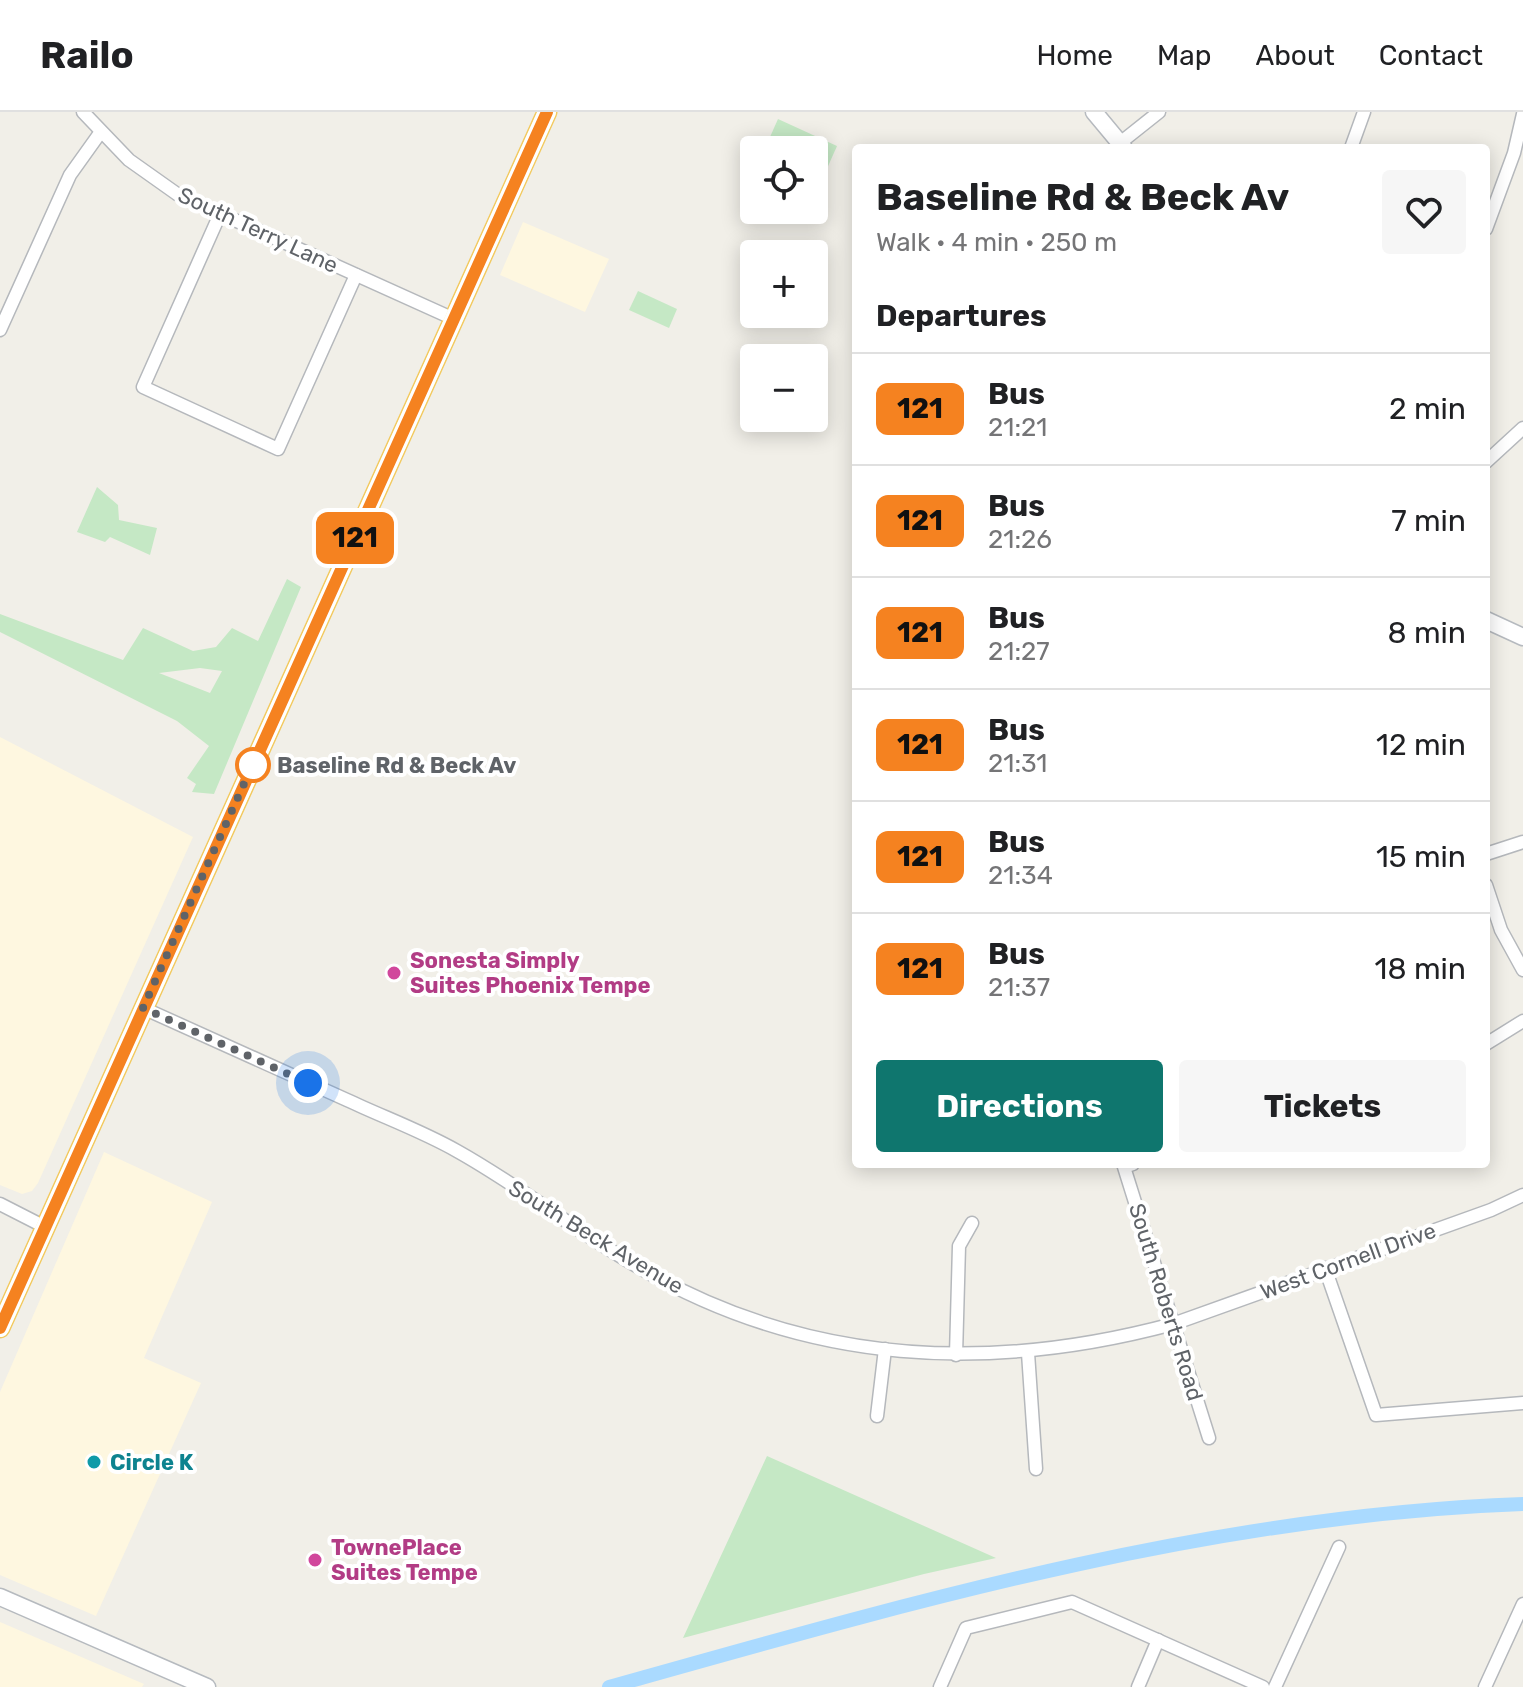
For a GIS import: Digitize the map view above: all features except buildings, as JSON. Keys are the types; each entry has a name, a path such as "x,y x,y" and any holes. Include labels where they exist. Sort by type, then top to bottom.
{"main road":[{"path":"0,1328 547,112"}],"street":[{"name":"South Terry Lane","path":"83,112 100,133 157,181 220,214 454,319"},
{"path":"1094,112 1121,144"},
{"path":"1123,144 1159,112"},
{"path":"1352,144 1364,112"},
{"path":"1490,218 1514,153 1523,114"},
{"path":"1,327 70,175 100,133"},
{"path":"220,214 143,387 278,449 356,275"},
{"path":"1490,458 1523,428"},
{"path":"1490,622 1523,637"},
{"path":"1490,853 1523,842"},
{"path":"1490,897 1501,930 1523,970"},
{"name":"South Beck Avenue","path":"143,1008 456,1150 612,1252 677,1288 768,1325 885,1349 956,1355 1028,1353 1094,1343 1173,1324"},
{"path":"1490,1042 1523,1021"},
{"name":"South Roberts Road","path":"1129,1168 1209,1438"},
{"name":"West Cornell Drive","path":"1173,1324 1491,1210 1523,1195"},
{"path":"0,1204 45,1227"},
{"path":"956,1355 959,1246 972,1223"},
{"path":"1325,1268 1376,1415 1523,1403"},
{"path":"877,1416 885,1349"},
{"path":"1028,1353 1036,1469"},
{"path":"1275,1687 1339,1547"},
{"path":"0,1597 207,1687"},
{"path":"940,1687 966,1628 1072,1602 1263,1687"},
{"path":"1485,1687 1518,1631 1523,1604"},
{"path":"1138,1687 1158,1640"}],"shaded area":[{"path":"523,222 609,259 585,312 500,275"},
{"path":"0,737 193,837 38,1183 32,1191 22,1194 0,1185"},
{"path":"104,1152 212,1202 144,1358 201,1383 96,1616 0,1575 0,1392"},
{"path":"0,1622 144,1684 142,1687 0,1687"}],"green space":[{"path":"778,119 815,136 770,136"},
{"path":"828,142 837,146 828,166"},
{"path":"638,291 677,309 669,328 629,310"},
{"path":"97,487 118,505 119,520 157,528 150,555 110,537 105,542 77,532"},
{"path":"287,579 301,587 214,794 192,792 196,784 187,778 209,746 177,721 0,632 0,614 123,660 143,628 193,651 216,647 232,628 258,641","holes":["200,668 222,671 210,693 159,673"]},
{"path":"767,1456 996,1558 683,1638"}],"waterway":[{"path":"609,1687 947,1595 1175,1545 1290,1525 1406,1512 1523,1504"}],"bus line":[{"name":"121","path":"0,1328 547,112"}],"place":[{"name":"Baseline Rd & Beck Av","path":"253,765"},
{"name":"Sonesta Simply Suites Phoenix Tempe","path":"394,973"},
{"name":"Circle K","path":"94,1462"},
{"name":"TownePlace Suites Tempe","path":"315,1560"}],"route":[{"path":"253,765 257,755 143,1008 308,1083"}]}
